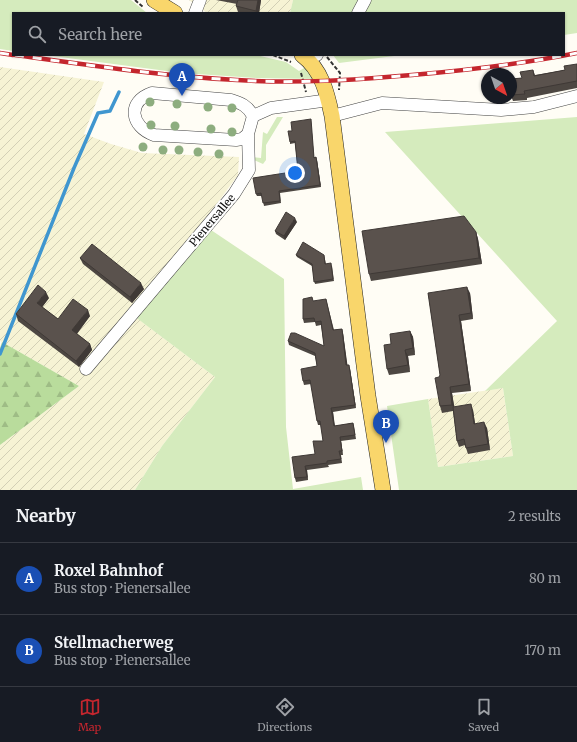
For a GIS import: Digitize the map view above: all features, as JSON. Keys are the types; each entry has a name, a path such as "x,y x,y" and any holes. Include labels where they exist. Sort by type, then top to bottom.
{"main road":[{"path":"154,0 173,12"},
{"path":"309,56 323,81 334,96 332,116 368,396 383,490"}],"lane":[{"path":"195,12 200,0"},
{"path":"359,12 365,0"},
{"path":"248,134 242,139 236,140 154,135 145,132 138,126 135,111 139,102 146,95 152,93 231,100 242,103 250,110 253,116 271,108 334,96"},
{"path":"332,116 382,103 501,110 534,107 577,96"},
{"name":"Pienersallee","path":"86,369 234,194 249,170 248,134 253,116"}],"path":[{"path":"326,56 340,73 334,96"}],"shaded area":[{"path":"189,0 293,0 290,12 206,12"},
{"path":"0,67 104,82 84,134 142,153 239,157 238,175 216,205 129,312 215,377 162,446 135,490 0,490 0,445 79,386 0,341"},
{"path":"503,388 513,456 438,467 428,399"}],"green space":[{"path":"0,0 131,0 146,12 12,12 12,51 0,49"},
{"path":"293,0 577,0 577,33 565,35 565,12 290,12"},
{"path":"53,56 260,56 286,62 299,71 306,67 315,79 256,78 182,73"},
{"path":"334,56 394,56 339,63"},
{"path":"277,117 283,117 266,145 266,160 263,164 254,160 253,157 261,158 263,132 267,134"},
{"path":"577,117 577,490 399,490 387,406 428,399 438,467 513,456 503,388 485,391 557,321 385,132"},
{"path":"211,230 284,279 286,427 293,489 361,477 363,490 135,490 162,446 215,377 134,316"},
{"path":"2,342 79,386 0,445 0,348"}],"building":[{"path":"238,0 258,0 256,11 236,6"},
{"path":"577,64 577,81 524,91 525,94 517,95 517,78 522,78 520,72 533,70 534,76 565,70 564,66"},
{"path":"311,119 314,158 316,157 320,185 279,191 280,201 263,203 261,193 256,194 253,178 298,171 295,141 290,142 288,131 292,131 291,122"},
{"path":"286,212 295,218 284,236 275,231"},
{"path":"464,216 476,232 479,258 369,274 362,231"},
{"path":"303,242 324,255 325,264 331,263 333,279 314,282 312,264 296,255"},
{"path":"92,244 141,283 130,297 80,258"},
{"path":"38,285 46,292 37,303 58,319 73,299 88,310 72,330 90,344 76,361 16,314"},
{"path":"467,287 471,313 459,315 469,384 450,387 452,405 440,406 435,378 439,377 440,375 428,293"},
{"path":"312,297 313,301 326,299 333,330 342,329 346,365 349,365 355,405 331,408 334,426 353,423 355,435 340,437 342,451 339,451 341,459 327,461 327,463 305,466 307,477 295,478 292,457 315,454 313,441 323,441 320,421 317,421 310,380 303,381 301,369 317,366 315,353 288,341 291,333 295,333 324,346 321,321 315,322 314,318 303,319 303,299"},
{"path":"410,331 413,348 405,350 408,365 387,369 384,345 391,344 390,334"},
{"path":"471,404 474,424 484,422 488,444 466,448 464,439 457,441 453,407"}],"waterway":[{"path":"0,354 74,168 98,113 110,111 119,92"}],"railway":[{"path":"0,53 12,55"},
{"path":"565,55 577,53"},
{"path":"22,56 181,76 281,82 390,77 475,69 562,56"}],"place":[{"name":"Roxel Bahnhof","path":"182,96"},
{"name":"Stellmacherweg","path":"386,443"}]}
